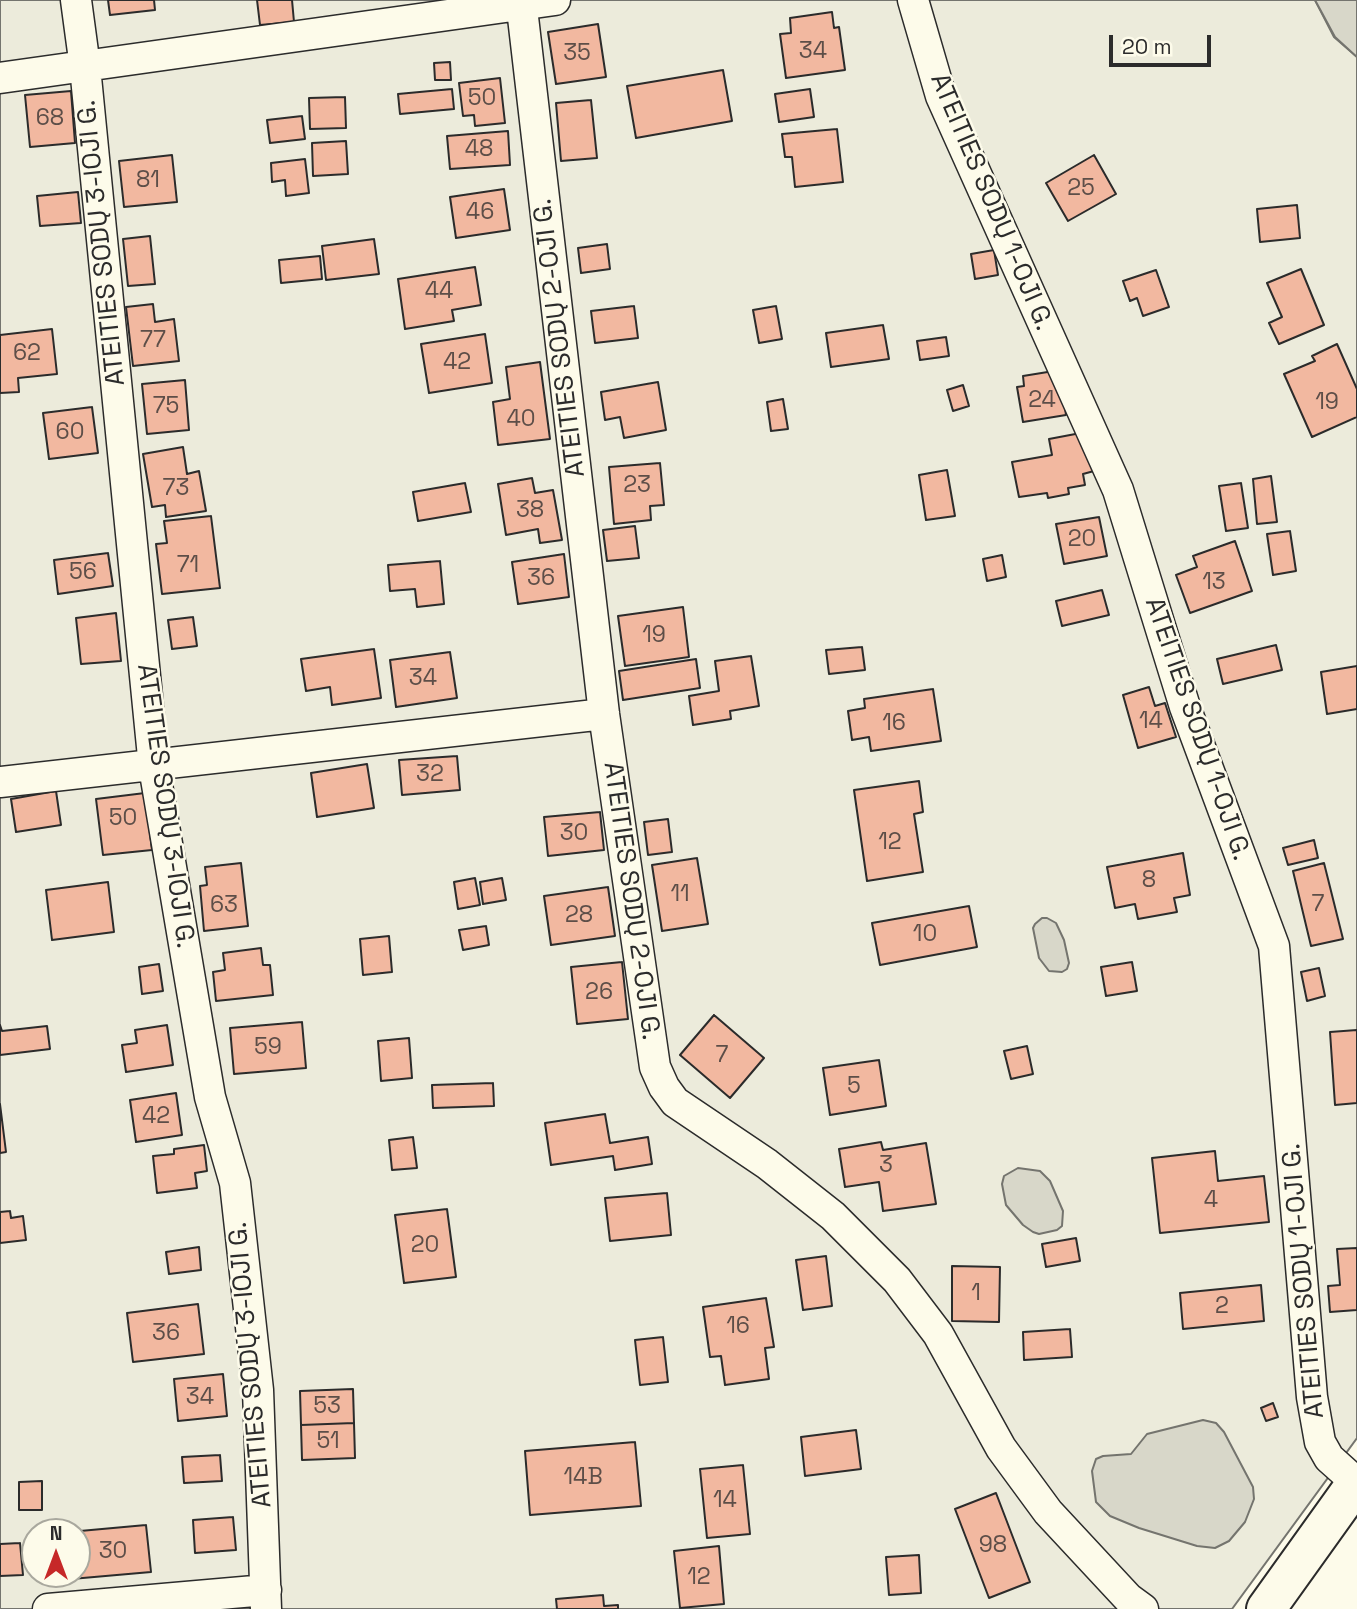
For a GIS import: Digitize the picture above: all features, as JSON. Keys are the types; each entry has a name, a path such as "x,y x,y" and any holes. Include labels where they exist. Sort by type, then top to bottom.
{"main road":[{"path":"1266,1609 1357,1482"}],"street":[{"name":"ATEITIES SODŲ 3-IOJI G.","path":"76,0 85,67 154,767 210,1097 235,1183 258,1390 266,1599"},
{"path":"0,78 555,0"},
{"name":"ATEITIES SODŲ 1-OJI G.","path":"913,0 941,96 1118,490 1185,707 1274,946 1312,1397 1320,1442 1329,1458 1357,1482"},
{"name":"ATEITIES SODŲ 2-OJI G.","path":"521,3 604,715 655,1066 664,1087 675,1102 767,1164 833,1216 897,1280 939,1334 1001,1448 1048,1512 1128,1598 1143,1609"},
{"path":"0,782 604,715"},
{"path":"48,1609 266,1599"}],"shaded area":[{"path":"0,0 1315,0 1334,37 1357,57 1357,1438 1232,1609 0,1609"},
{"path":"1315,0 1357,0 1357,57 1335,37"},
{"path":"1042,918 1056,923 1064,940 1069,963 1067,969 1062,972 1049,971 1039,958 1033,928"},
{"path":"1018,1168 1040,1171 1050,1181 1063,1211 1062,1226 1057,1230 1039,1234 1033,1232 1023,1225 1006,1205 1002,1184 1004,1176"},
{"path":"1203,1420 1216,1423 1224,1432 1253,1487 1254,1499 1245,1522 1229,1541 1215,1548 1197,1546 1110,1516 1096,1502 1092,1471 1096,1459 1131,1454 1147,1434"}],"building":[{"path":"108,0 154,0 155,10 110,15"},
{"path":"257,0 292,0 294,22 260,25"},
{"path":"832,12 834,28 839,27 845,70 786,78 780,34 791,33 790,18"},
{"path":"598,24 606,77 556,84 548,32"},
{"path":"450,62 451,80 435,80 434,63"},
{"path":"723,70 732,121 636,138 627,86"},
{"path":"500,78 505,123 475,126 474,115 463,116 459,83"},
{"path":"452,89 454,109 400,114 398,94"},
{"path":"810,89 814,117 779,122 775,94"},
{"path":"71,91 75,143 30,147 25,95"},
{"path":"345,97 346,128 310,129 309,98"},
{"path":"591,100 597,158 561,161 556,103"},
{"path":"302,116 305,139 270,143 267,120"},
{"path":"837,129 843,182 795,187 792,157 785,157 782,134"},
{"path":"508,131 510,165 450,169 447,136"},
{"path":"346,141 348,174 313,176 312,143"},
{"path":"172,155 177,202 124,207 119,161"},
{"path":"1094,155 1116,194 1068,221 1046,183"},
{"path":"305,159 309,193 286,196 285,180 272,182 271,163"},
{"path":"504,189 510,230 456,238 450,197"},
{"path":"78,192 81,223 40,226 37,196"},
{"path":"1297,205 1300,238 1260,242 1257,209"},
{"path":"150,236 155,284 128,286 123,239"},
{"path":"374,239 379,274 326,280 322,246"},
{"path":"607,244 610,269 581,273 578,248"},
{"path":"994,250 998,275 975,279 971,254"},
{"path":"320,256 322,279 281,283 279,260"},
{"path":"475,267 481,305 452,310 454,321 405,329 398,279"},
{"path":"1301,269 1324,325 1279,344 1269,323 1282,317 1267,283"},
{"path":"1156,270 1169,307 1143,316 1137,298 1130,301 1123,281"},
{"path":"153,304 155,322 174,319 179,361 133,366 126,307"},
{"path":"634,306 638,338 595,343 591,311"},
{"path":"776,306 782,339 759,343 753,310"},
{"path":"883,325 889,359 831,367 826,333"},
{"path":"52,329 57,374 18,378 19,392 0,393 0,335"},
{"path":"485,334 492,383 429,393 421,344"},
{"path":"946,337 949,356 920,360 917,341"},
{"path":"1337,344 1357,389 1357,417 1312,437 1284,374 1315,361 1312,356"},
{"path":"540,362 550,439 498,445 493,402 510,399 506,367"},
{"path":"1060,370 1066,415 1023,422 1017,387 1024,386 1023,376"},
{"path":"185,380 189,430 147,434 142,384"},
{"path":"658,382 666,430 624,438 620,417 605,420 601,392"},
{"path":"963,385 969,406 953,411 947,390"},
{"path":"783,399 788,429 771,431 767,402"},
{"path":"92,407 98,453 49,459 43,413"},
{"path":"1086,432 1094,471 1083,474 1085,485 1068,488 1069,494 1048,498 1047,493 1019,497 1012,462 1052,455 1049,439"},
{"path":"183,447 187,474 199,471 206,511 166,517 165,505 152,507 143,454"},
{"path":"660,463 664,505 650,506 651,520 614,524 609,467"},
{"path":"947,470 955,516 926,520 919,475"},
{"path":"1271,476 1277,522 1257,524 1253,479"},
{"path":"532,478 535,493 553,490 562,540 540,543 538,529 506,535 498,484"},
{"path":"465,483 471,512 418,521 413,492"},
{"path":"1241,483 1248,528 1226,531 1219,486"},
{"path":"211,516 220,588 162,594 156,544 167,543 164,521"},
{"path":"1099,517 1107,556 1064,564 1056,524"},
{"path":"635,526 639,558 607,561 603,530"},
{"path":"1290,531 1296,571 1273,575 1267,534"},
{"path":"1235,541 1252,591 1190,613 1176,575 1197,567 1193,556"},
{"path":"108,553 113,586 58,594 54,560"},
{"path":"564,554 569,597 518,604 512,562"},
{"path":"1002,555 1006,577 987,581 983,559"},
{"path":"440,561 444,604 417,607 415,589 390,591 388,565"},
{"path":"1102,590 1109,615 1062,626 1056,601"},
{"path":"683,607 689,657 625,666 618,616"},
{"path":"116,613 121,661 81,664 76,618"},
{"path":"193,617 197,646 172,649 168,620"},
{"path":"1276,645 1282,670 1223,684 1217,659"},
{"path":"862,647 865,670 829,674 826,650"},
{"path":"374,649 381,698 332,705 330,687 306,691 301,659"},
{"path":"450,652 457,698 396,707 390,660"},
{"path":"751,656 759,706 730,711 731,719 693,725 689,696 719,691 715,661"},
{"path":"696,659 700,688 623,700 619,671"},
{"path":"1357,666 1357,709 1327,714 1321,672"},
{"path":"1149,687 1155,706 1165,703 1176,737 1138,748 1123,695"},
{"path":"933,689 941,741 871,751 869,737 852,740 848,711 865,708 864,699"},
{"path":"457,756 460,790 402,795 399,760"},
{"path":"367,764 374,808 317,817 311,773"},
{"path":"919,781 923,812 914,814 923,872 867,881 854,790"},
{"path":"56,791 61,825 16,832 11,799"},
{"path":"145,793 152,850 103,855 96,799"},
{"path":"600,812 604,850 548,856 544,817"},
{"path":"668,819 672,852 648,855 644,822"},
{"path":"1314,840 1318,858 1288,865 1283,848"},
{"path":"1183,853 1190,895 1174,898 1177,912 1138,919 1135,904 1115,908 1107,867"},
{"path":"697,858 708,924 662,931 652,865"},
{"path":"241,863 248,926 204,931 200,886 207,885 205,867"},
{"path":"1324,863 1343,939 1311,946 1293,871"},
{"path":"475,878 480,905 458,909 454,882"},
{"path":"502,878 506,900 483,904 480,882"},
{"path":"108,882 114,932 52,940 46,890"},
{"path":"608,887 615,936 551,945 544,896"},
{"path":"969,906 977,947 880,965 872,923"},
{"path":"486,926 489,945 463,950 459,930"},
{"path":"389,936 392,972 363,975 360,939"},
{"path":"261,948 263,965 270,965 273,995 216,1001 213,972 225,970 223,953"},
{"path":"622,962 628,1019 577,1024 571,967"},
{"path":"1132,962 1137,991 1106,996 1101,967"},
{"path":"159,964 163,991 142,994 139,967"},
{"path":"1319,968 1325,996 1307,1001 1301,972"},
{"path":"714,1015 764,1058 730,1098 680,1055"},
{"path":"302,1022 306,1068 234,1074 230,1028"},
{"path":"0,1025 2,1031 47,1026 50,1049 0,1055"},
{"path":"167,1025 173,1065 126,1072 122,1045 137,1043 135,1030"},
{"path":"1357,1030 1357,1103 1335,1105 1330,1032"},
{"path":"409,1038 412,1078 381,1081 378,1041"},
{"path":"1027,1046 1033,1074 1011,1079 1004,1051"},
{"path":"879,1060 886,1106 830,1115 823,1068"},
{"path":"493,1083 494,1106 433,1108 432,1085"},
{"path":"176,1093 182,1135 136,1142 130,1100"},
{"path":"0,1104 6,1152 0,1153"},
{"path":"605,1114 610,1143 648,1137 652,1164 615,1170 613,1156 551,1165 545,1123"},
{"path":"413,1137 417,1168 392,1170 389,1140"},
{"path":"881,1142 883,1150 926,1143 936,1204 883,1211 879,1182 845,1187 839,1149"},
{"path":"204,1145 207,1171 195,1173 197,1188 157,1193 153,1156 174,1154 174,1149"},
{"path":"1215,1151 1218,1181 1264,1176 1269,1222 1160,1233 1152,1158"},
{"path":"667,1193 671,1235 610,1241 605,1198"},
{"path":"447,1209 456,1277 404,1283 395,1215"},
{"path":"10,1211 11,1218 23,1216 26,1240 0,1243 0,1212"},
{"path":"1076,1238 1080,1261 1046,1267 1042,1244"},
{"path":"199,1247 201,1270 169,1274 166,1252"},
{"path":"1357,1248 1357,1310 1330,1312 1328,1286 1340,1285 1337,1249"},
{"path":"826,1256 832,1306 803,1310 796,1260"},
{"path":"952,1266 1000,1267 999,1322 952,1321"},
{"path":"1261,1285 1264,1321 1183,1329 1180,1293"},
{"path":"766,1298 774,1347 765,1348 769,1379 725,1385 721,1356 710,1357 703,1307"},
{"path":"198,1304 204,1354 133,1362 127,1313"},
{"path":"1070,1329 1072,1357 1024,1360 1023,1332"},
{"path":"663,1337 668,1382 640,1385 635,1340"},
{"path":"223,1374 227,1416 178,1421 174,1379"},
{"path":"353,1389 354,1423 301,1425 300,1391"},
{"path":"1273,1403 1278,1417 1266,1421 1261,1408"},
{"path":"354,1423 355,1458 302,1460 301,1425"},
{"path":"856,1430 861,1469 805,1476 801,1437"},
{"path":"635,1442 641,1506 530,1515 525,1451"},
{"path":"220,1455 222,1481 184,1483 182,1457"},
{"path":"743,1465 750,1534 707,1538 700,1469"},
{"path":"42,1481 42,1510 19,1510 19,1482"},
{"path":"996,1493 1030,1582 989,1598 955,1509"},
{"path":"233,1517 236,1550 195,1553 193,1520"},
{"path":"146,1525 151,1572 91,1577 91,1530"},
{"path":"20,1543 21,1575 0,1576 0,1544"},
{"path":"719,1546 724,1604 680,1608 674,1551"},
{"path":"919,1555 921,1593 889,1595 886,1557"},
{"path":"603,1595 604,1606 618,1605 618,1609 557,1609 556,1599"}]}
